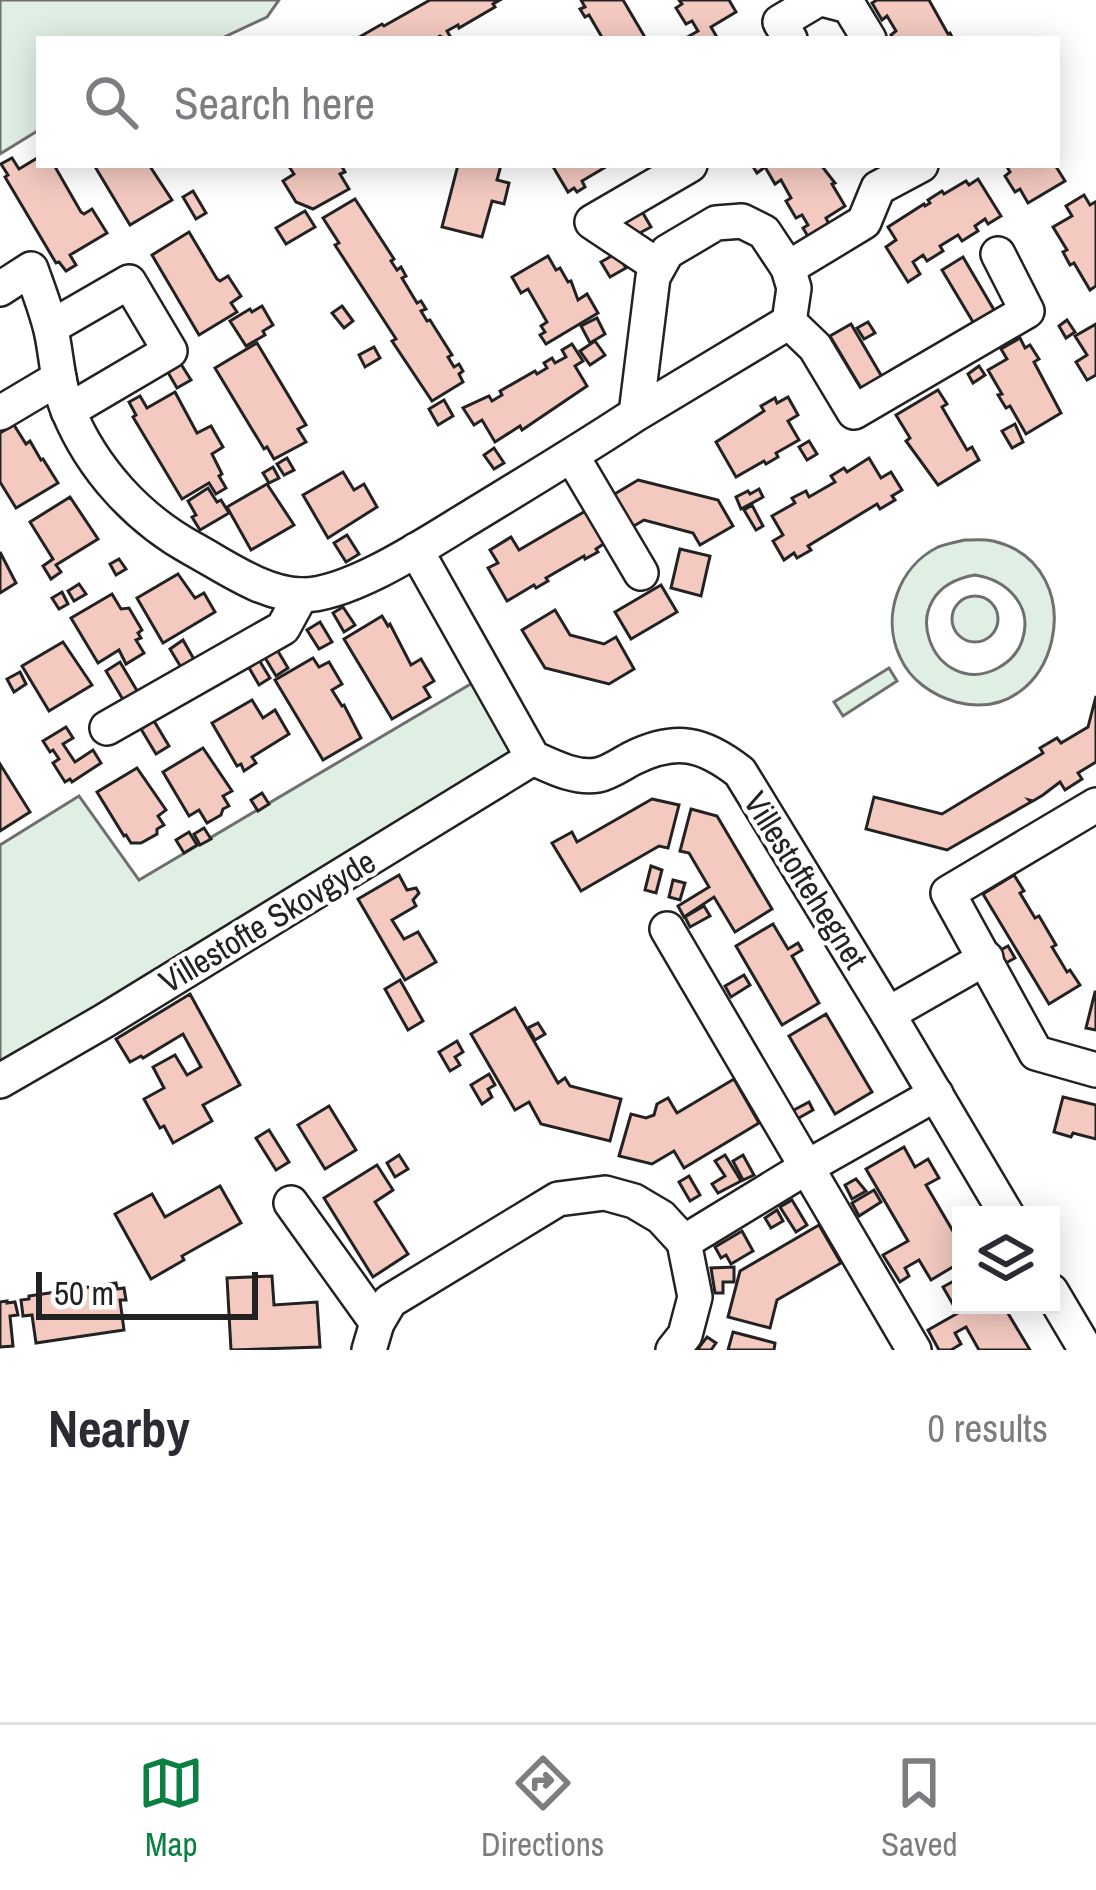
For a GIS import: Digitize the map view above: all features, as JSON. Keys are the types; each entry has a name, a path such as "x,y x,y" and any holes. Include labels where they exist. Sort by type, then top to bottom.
{"street":[{"path":"779,20 821,0 849,6 867,36"},
{"path":"658,266 592,222 685,168"},
{"path":"788,268 864,222 871,177 908,168"},
{"path":"636,414 653,277 667,252 716,223 742,221 764,232 788,268 794,288 789,322"},
{"path":"789,322 815,347 854,412 1027,311 998,254"},
{"path":"0,289 32,269 51,327 63,394 100,469 130,504 172,538 258,584 301,595 342,588 416,550 789,322"},
{"path":"0,413 63,394 170,351 129,282 51,327"},
{"path":"572,456 641,573"},
{"path":"416,550 533,758"},
{"path":"107,728 283,628 301,595"},
{"name":"Villestoftehegnet","path":"533,758 563,772 599,775 653,749 675,745 701,747 740,772 1001,1206"},
{"name":"Villestofte Skovgyde","path":"0,1081 533,758"},
{"path":"1096,805 948,893 1036,1053 1096,1070"},
{"path":"667,929 914,1350"},
{"path":"888,1014 986,958"},
{"path":"684,1242 936,1094"},
{"path":"373,1337 390,1301 558,1198 604,1193 634,1201 661,1216 684,1242 695,1297 685,1335 673,1350"},
{"path":"292,1203 373,1337"},
{"path":"1060,1306 1086,1350"}],"green space":[{"path":"0,0 279,0 267,17 226,36 36,36 36,132 0,154"},
{"path":"993,541 1025,556 1045,580 1054,610 1052,641 1040,669 1020,692 991,704 956,702 916,680 900,657 892,626 897,594 913,567 938,547","holes":["975,575 1007,589 1021,606 1022,641 1013,657 998,668 975,674 955,670 939,657 930,640 927,620 932,601 948,585"]},
{"path":"975,596 991,603 998,619 991,635 975,642 959,635 952,619 959,603"},
{"path":"889,668 897,681 843,716 834,702"},
{"path":"474,682 519,757 0,1066 0,845 79,796 139,880"}],"building":[{"path":"430,0 500,0 447,31 450,36 361,36"},
{"path":"581,0 623,0 644,36 601,36 580,9 585,7"},
{"path":"679,0 729,0 736,12 711,27 716,36 689,36 698,31 692,21 686,24 676,8 682,4"},
{"path":"929,0 952,36 892,36 896,31 872,3"},
{"path":"12,158 19,169 36,159 36,168 56,168 81,212 92,209 107,233 70,255 76,265 66,271 56,263 1,164"},
{"path":"96,168 151,168 172,200 130,225"},
{"path":"290,168 343,168 345,172 340,174 349,189 313,209 296,202 283,181 294,174"},
{"path":"457,168 500,168 497,180 509,183 504,204 492,201 482,237 442,227"},
{"path":"554,168 604,168 582,181 585,187 568,192"},
{"path":"766,168 823,168 845,206 826,218 831,228 810,240 803,228 808,225 802,215 796,218 781,180 775,184"},
{"path":"1008,168 1057,168 1065,181 1028,203 1005,176"},
{"path":"978,179 1001,216 988,224 985,219 975,226 978,231 962,241 958,235 927,261 923,255 913,262 920,274 908,282 886,247 896,240 888,227 942,191"},
{"path":"193,191 206,213 196,219 183,197"},
{"path":"1084,195 1090,205 1096,204 1096,286 1090,290 1074,263 1070,265 1053,227 1072,216 1066,206"},
{"path":"355,199 397,270 401,267 417,303 421,301 426,309 421,311 452,355 448,357 454,367 459,364 463,371 459,374 463,382 432,401 392,341 396,339 335,245 339,243 323,218"},
{"path":"640,208 651,227 632,237 622,218"},
{"path":"305,211 315,227 286,244 276,228"},
{"path":"189,232 217,279 228,276 241,296 231,303 237,312 199,335 152,255"},
{"path":"617,253 626,268 610,277 601,262"},
{"path":"548,256 571,281 578,300 587,294 598,313 546,344 540,335 547,322 528,289 521,293 512,277"},
{"path":"963,257 997,315 976,327 942,270"},
{"path":"262,306 273,325 246,346 230,321"},
{"path":"342,306 353,321 344,328 332,313"},
{"path":"597,318 605,334 590,343 581,326"},
{"path":"1067,320 1075,332 1066,338 1059,326"},
{"path":"868,322 875,333 864,339 857,328"},
{"path":"851,324 885,382 864,393 830,336"},
{"path":"1096,324 1096,375 1087,380 1076,362 1087,355 1075,336"},
{"path":"1020,338 1039,359 1034,362 1061,413 1026,434 998,395 1002,394 988,370 1007,359 1001,349"},
{"path":"595,341 605,355 590,365 580,351"},
{"path":"257,343 306,425 298,429 306,442 274,459 215,368"},
{"path":"572,344 583,361 575,366 587,386 522,430 520,426 495,442 482,420 474,425 463,408 489,396 492,401 502,395 500,391 547,368 544,363 552,358 555,363 566,357 562,350"},
{"path":"374,347 380,358 365,367 359,355"},
{"path":"179,361 191,380 177,388 166,369"},
{"path":"979,366 985,375 973,383 968,374"},
{"path":"938,390 947,404 942,407 967,450 972,447 979,460 938,485 906,441 910,438 896,415"},
{"path":"175,392 197,433 211,426 223,447 212,454 226,488 216,494 209,483 182,499 133,417 129,402 140,396 147,408"},
{"path":"788,397 798,415 788,421 799,440 776,453 778,457 736,477 716,442 764,411 761,406"},
{"path":"444,400 453,416 438,425 429,409"},
{"path":"1015,424 1023,442 1012,448 1002,431"},
{"path":"14,425 58,483 16,508 0,482 0,433"},
{"path":"809,441 817,454 807,460 799,447"},
{"path":"494,448 504,463 494,469 484,455"},
{"path":"287,458 294,470 284,475 277,464"},
{"path":"869,458 881,478 891,472 902,490 892,496 895,500 880,509 877,504 808,546 811,550 784,560 773,541 783,535 772,516 795,503 792,498 806,491 809,497 835,482 831,476"},
{"path":"273,467 279,478 269,483 263,473"},
{"path":"343,472 354,490 364,484 377,507 328,538 303,495"},
{"path":"638,480 718,500 733,526 700,545 693,533 644,520 632,527 613,495"},
{"path":"267,484 294,525 251,550 227,507"},
{"path":"208,488 229,513 200,530 188,501"},
{"path":"759,489 763,497 741,509 736,497"},
{"path":"70,497 98,539 56,565 61,572 51,579 43,566 53,559 30,522"},
{"path":"752,505 763,526 756,530 744,510"},
{"path":"589,509 608,541 598,552 507,601 488,568 498,563 490,550 511,537 519,550"},
{"path":"347,535 359,554 346,562 334,543"},
{"path":"680,549 710,556 701,596 671,588"},
{"path":"0,552 16,583 0,593"},
{"path":"119,559 126,569 116,575 110,564"},
{"path":"178,574 195,598 204,593 215,612 163,643 137,598"},
{"path":"79,584 86,594 74,601 68,591"},
{"path":"661,585 677,612 631,639 615,612"},
{"path":"62,592 68,604 59,609 52,598"},
{"path":"112,594 121,609 129,608 142,630 136,640 144,653 126,664 119,650 98,663 71,618"},
{"path":"343,607 355,625 344,632 333,613"},
{"path":"555,610 570,635 604,644 616,637 634,669 609,684 545,668 522,630"},
{"path":"382,616 411,665 421,659 434,681 424,687 430,697 392,719 344,639"},
{"path":"320,622 332,642 319,649 307,630"},
{"path":"183,640 195,661 182,669 170,649"},
{"path":"63,642 92,685 49,711 22,666"},
{"path":"276,648 288,668 276,676 264,656"},
{"path":"313,658 319,667 329,662 342,684 332,690 361,738 323,760 275,680"},
{"path":"259,660 270,678 259,685 248,666"},
{"path":"120,662 139,694 125,703 106,671"},
{"path":"20,672 26,684 14,692 7,679"},
{"path":"1096,696 1096,762 1078,773 1082,779 1065,790 1060,782 947,850 866,829 874,797 942,814 1043,753 1040,748 1057,738 1061,743 1088,727"},
{"path":"252,700 263,718 275,710 289,734 252,757 256,763 244,771 212,723"},
{"path":"154,721 169,746 156,754 141,729"},
{"path":"66,727 73,738 63,744 75,762 93,750 101,763 72,782 65,782 53,763 59,759 43,741"},
{"path":"203,748 232,791 223,796 229,806 207,823 199,810 189,816 163,772"},
{"path":"0,764 30,812 0,831"},
{"path":"137,768 166,810 158,816 164,825 157,834 131,843 97,792"},
{"path":"262,793 269,804 258,811 251,800"},
{"path":"652,799 679,805 668,848 659,846 581,891 552,843 572,832 577,842"},
{"path":"691,809 717,816 772,909 735,932 714,897 684,917 678,906 709,887 689,853 680,851"},
{"path":"204,828 211,839 200,845 194,834"},
{"path":"189,832 197,845 184,853 176,840"},
{"path":"651,866 662,870 656,893 645,890"},
{"path":"399,875 407,890 416,888 419,893 413,900 416,906 392,920 404,939 418,932 436,962 405,980 358,899"},
{"path":"1014,875 1067,972 1080,985 1049,1004 983,894"},
{"path":"673,880 685,883 680,900 669,897"},
{"path":"704,906 710,916 690,927 685,917"},
{"path":"773,924 788,949 798,943 802,950 792,956 819,1003 782,1025 736,946"},
{"path":"1008,946 1015,958 1004,964 997,952"},
{"path":"744,975 750,985 731,997 725,986"},
{"path":"400,980 423,1021 408,1030 385,989"},
{"path":"1096,992 1096,1030 1086,1028"},
{"path":"190,994 240,1085 203,1105 212,1121 173,1143 144,1099 164,1088 153,1067 175,1055 187,1075 201,1067 183,1034 130,1062 116,1039"},
{"path":"515,1008 558,1083 565,1078 570,1086 621,1099 610,1141 541,1124 529,1102 515,1110 471,1034"},
{"path":"826,1014 872,1092 835,1114 789,1036"},
{"path":"538,1023 545,1034 535,1040 528,1028"},
{"path":"457,1041 463,1052 455,1057 460,1065 450,1071 439,1052"},
{"path":"489,1074 495,1085 488,1089 492,1097 482,1104 471,1085"},
{"path":"734,1079 759,1123 684,1168 674,1151 652,1164 619,1156 631,1114 654,1115 657,1104 668,1098 677,1113"},
{"path":"1063,1097 1096,1105 1096,1139 1054,1132"},
{"path":"809,1102 813,1110 797,1119 792,1111"},
{"path":"329,1106 356,1150 325,1169 298,1125"},
{"path":"269,1130 289,1162 276,1170 256,1138"},
{"path":"904,1147 915,1167 928,1159 939,1178 926,1185 952,1230 952,1267 931,1280 919,1260 905,1268 909,1276 900,1282 883,1255 908,1241 866,1169"},
{"path":"399,1155 408,1169 395,1177 387,1163"},
{"path":"725,1155 741,1181 718,1193 712,1184 725,1176 715,1161"},
{"path":"743,1155 754,1175 743,1180 733,1161"},
{"path":"377,1165 393,1190 375,1202 408,1254 373,1277 324,1198"},
{"path":"689,1176 700,1195 690,1201 679,1182"},
{"path":"856,1179 866,1191 852,1199 845,1185"},
{"path":"220,1186 241,1223 151,1279 115,1214 152,1194 165,1217"},
{"path":"874,1190 881,1202 859,1216 852,1203"},
{"path":"792,1200 807,1225 796,1232 780,1207"},
{"path":"777,1210 783,1221 771,1228 765,1218"},
{"path":"819,1225 841,1263 777,1300 770,1328 728,1317 740,1271"},
{"path":"742,1231 753,1251 731,1264 715,1247"},
{"path":"734,1267 734,1282 723,1282 723,1293 715,1293 711,1268"},
{"path":"272,1276 274,1305 317,1302 320,1347 231,1350 227,1278"},
{"path":"952,1282 952,1303 943,1287"},
{"path":"116,1283 117,1289 124,1288 126,1300 120,1300 124,1330 36,1343 32,1315 23,1316 21,1300"},
{"path":"0,1302 15,1302 18,1315 10,1316 13,1346 0,1347"},
{"path":"956,1314 1008,1314 1030,1350 979,1350 966,1327 955,1333 961,1344 939,1350 928,1330"},
{"path":"733,1332 775,1343 774,1350 728,1350"},
{"path":"707,1337 716,1343 711,1350 697,1350"}]}
